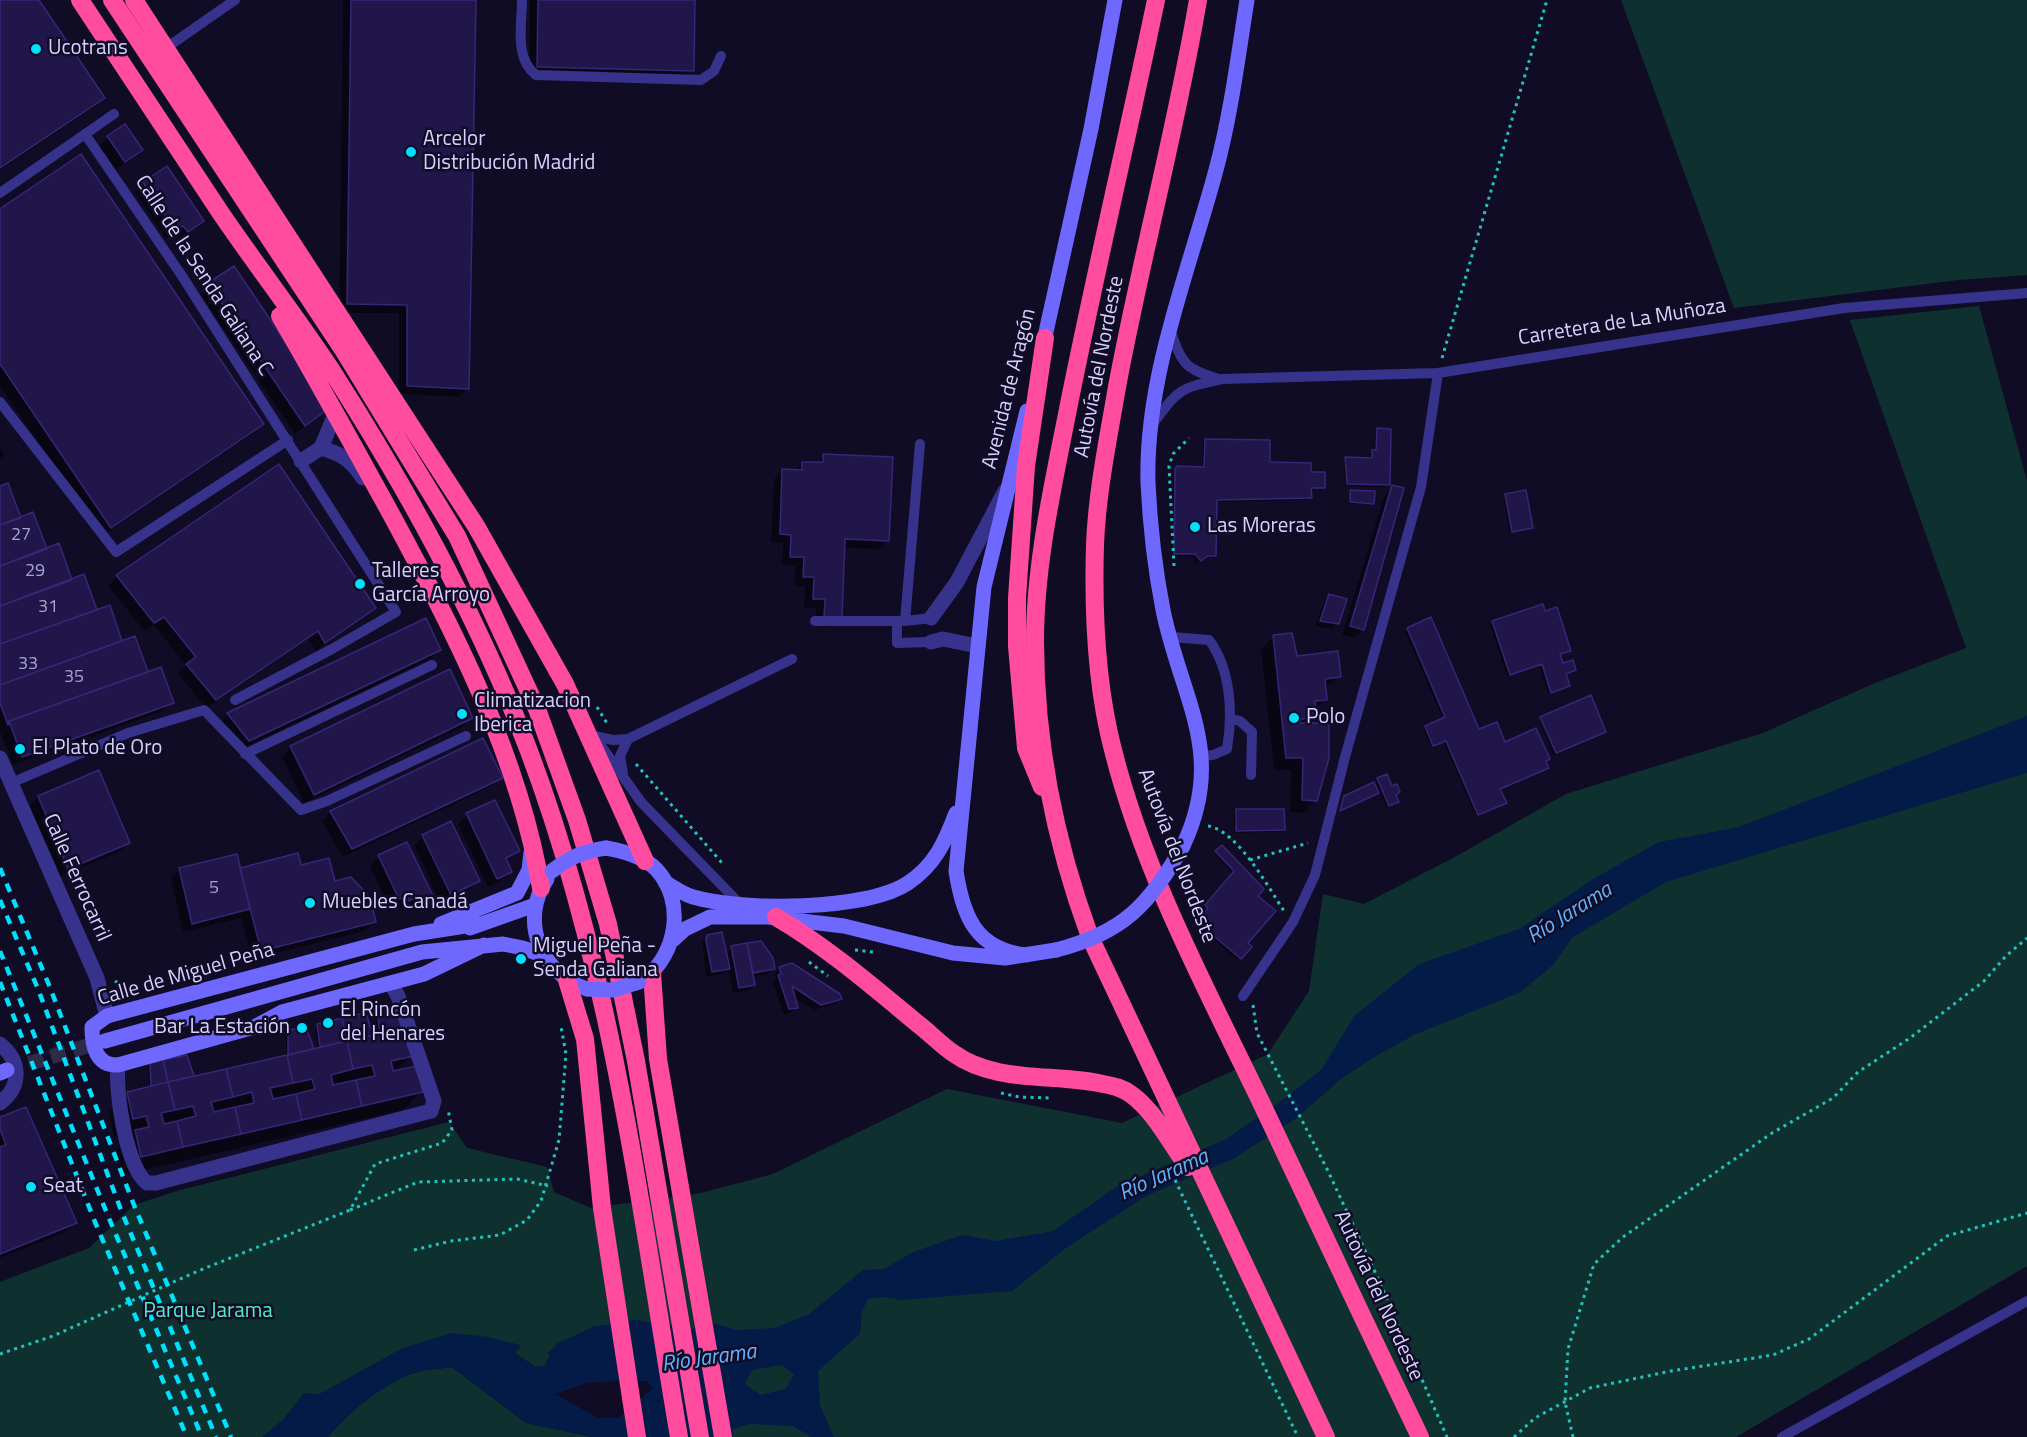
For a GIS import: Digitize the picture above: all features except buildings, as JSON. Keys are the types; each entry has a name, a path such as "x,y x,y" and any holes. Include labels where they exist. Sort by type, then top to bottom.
{"highway":[{"path":"80,0 221,213 328,366 379,448 436,547 517,720 555,826 586,930 615,1067 679,1437"},
{"path":"112,0 344,351 451,526 501,625 537,709 577,819 608,924 636,1061 700,1437"},
{"path":"134,0 476,526 527,613 582,720 645,861"},
{"name":"Autovía del Nordeste","path":"1156,0 1084,329 1041,557 1035,638 1037,704 1054,816 1068,877 1090,937 1326,1437"},
{"name":"Autovía del Nordeste","path":"1198,0 1168,153 1126,339 1104,462 1095,544 1096,595 1104,700 1112,748 1122,782 1142,842 1181,935 1420,1437"},
{"path":"221,213 336,412 439,602 482,699 529,828 538,896"},
{"path":"1045,339 1026,466 1017,598 1017,646 1026,748 1054,816"},
{"path":"776,917 805,934 844,964 954,1054 984,1069 1027,1076 1085,1080 1123,1088 1135,1096 1216,1208"},
{"path":"645,978 723,1437"},
{"path":"567,980 585,1039 592,1132 615,1309 637,1437"}],"street":[{"name":"Avenida de Aragón","path":"1026,955 1008,953 990,944 978,933 968,917 956,872 976,646 984,587 1045,339 1091,129 1115,0"},
{"path":"673,940 695,922 710,917 776,917 844,926 953,953 990,958 1026,955 1056,950 1098,936 1144,905 1165,877 1195,819 1203,782 1202,756 1193,712 1163,611 1153,546 1148,482 1152,425 1158,378 1217,167 1235,80 1246,0"},
{"path":"301,460 321,448 331,430 336,412"},
{"path":"321,448 339,453 351,460 391,514"},
{"path":"931,618 957,582 1009,483"},
{"path":"931,642 943,639 976,646"},
{"name":"Calle Ferrocarril","path":"0,758 97,978 107,1016"},
{"name":"Avenida de Aragón","path":"665,882 694,897 739,903 829,904 868,899 896,890 930,865 938,854 964,790"},
{"path":"414,934 517,893 529,870 529,828"},
{"path":"606,848 626,852 645,861 656,869 665,882 673,905 673,940 666,956 645,978 613,990 586,989 567,980 544,956 534,931 538,896 552,871 568,859 586,851 606,848"},
{"path":"422,952 538,896"},
{"name":"Calle de Miguel Peña","path":"118,1065 107,1065 100,1060 92,1039 92,1027 107,1016 414,934 478,924"},
{"path":"105,1041 422,952 503,944 544,956"},
{"path":"391,984 398,996 434,1101 430,1111 156,1183 147,1183 136,1170 119,1110 116,1080 118,1065 254,1027 282,1012 424,974 484,945"},
{"path":"0,1044 12,1055 17,1071 15,1085 0,1103"}],"lane":[{"path":"166,48 235,0"},
{"path":"522,0 521,53 526,67 536,75 701,80 714,71 721,56"},
{"path":"0,193 114,114"},
{"name":"Calle de la Senda Galiana C","path":"85,134 182,276 396,612 235,700"},
{"name":"Carretera de La Muñoza","path":"1152,425 1176,393 1187,387 1222,380 1438,373 1844,308 2027,293"},
{"name":"Carretera de La Muñoza","path":"1171,332 1184,364 1197,373 1222,380"},
{"path":"1243,996 1288,930 1315,875 1421,487 1438,373"},
{"path":"0,402 116,552 288,440"},
{"path":"920,444 897,643 931,642"},
{"path":"815,621 901,621 931,618"},
{"path":"1171,637 1209,640 1218,651 1232,719 1227,749 1214,755 1202,756"},
{"path":"594,736 613,740 628,739 792,660"},
{"path":"245,754 432,665"},
{"path":"11,783 128,733 204,710 301,810 327,801 466,736"},
{"path":"1232,719 1240,721 1252,732 1251,775"},
{"path":"582,720 641,802 739,903"},
{"path":"623,777 620,756 628,739"},
{"path":"1782,1437 2027,1301"}],"path":[{"path":"1438,373 1547,0"},
{"path":"1174,571 1169,466 1173,454 1189,438"},
{"path":"1206,826 1218,828 1250,860 1285,911 1288,930"},
{"path":"1250,860 1324,838"},
{"path":"1573,1437 1565,1402 1568,1349 1594,1264 1623,1237 1762,1140 1833,1098 1858,1072 1910,1038 1984,981 2006,956 2027,938"},
{"path":"804,958 830,978"},
{"path":"112,976 121,986 140,995"},
{"path":"1250,984 1257,1033 1371,1263 1447,1437"},
{"path":"414,1250 451,1241 500,1235 527,1220 541,1201 548,1186 559,1140 566,1054 558,1017"},
{"path":"999,1092 1019,1097 1055,1098"},
{"path":"350,1210 375,1164 442,1143 452,1130 450,1113 444,1103 434,1101"},
{"path":"1173,1177 1298,1437"},
{"path":"0,1354 53,1336 198,1271 418,1182 517,1179 548,1186"},
{"path":"1514,1437 1535,1418 1590,1388 1671,1371 1773,1355 1809,1339 1947,1236 2027,1213"}],"green space":[{"path":"1621,0 2027,0 2027,275 1958,280 1734,308"},
{"name":"Parque Jarama","path":"1979,306 2027,481 2027,1266 1736,1437 671,1437 663,1385 574,1336 557,1344 544,1366 535,1367 515,1353 520,1346 403,1348 318,1395 304,1393 284,1419 262,1437 0,1437 0,1282 89,1248 134,1205 177,1191 449,1122 467,1148 547,1167 554,1192 591,1208 697,1194 773,1174 947,1089 1122,1123 1268,1054 1309,991 1323,894 1364,904 1455,857 1566,794 1763,733 1875,683 1966,648 1850,320"},
{"path":"452,1367 526,1423 592,1437 328,1437 356,1408 390,1384 419,1372"}],"water":[{"name":"Río Jarama","path":"2027,716 2027,773 1666,882 1573,937 1553,965 1521,992 1416,1034 1378,1055 1342,1078 1298,1117 1235,1158 1146,1196 1066,1248 1012,1291 902,1300 883,1297 868,1299 862,1311 860,1334 818,1371 820,1405 834,1437 811,1437 793,1426 751,1424 733,1429 733,1437 592,1437 526,1423 452,1367 418,1372 390,1384 356,1408 328,1437 262,1437 284,1419 304,1393 318,1395 403,1348 451,1333 489,1337 520,1345 515,1354 535,1367 544,1366 550,1359 548,1353 557,1344 592,1327 635,1320 691,1329 710,1322 737,1330 775,1328 809,1314 863,1270 884,1269 913,1252 962,1235 996,1241 1053,1231 1116,1187 1226,1139 1276,1105 1322,1069 1354,1016 1419,964 1519,929 1593,879 1659,842 1739,827","holes":["782,1365 794,1375 785,1389 761,1395 745,1384 752,1370","647,1381 653,1388 618,1418 598,1418 555,1394 587,1383"]}],"tunnel":[{"path":"7,1070 104,1041"}],"railway":[{"path":"0,868 49,985 134,1205 231,1437"},
{"path":"0,900 38,989 121,1210 216,1437"},
{"path":"0,951 108,1216 202,1437"},
{"path":"0,982 95,1222 187,1437"}],"place":[{"name":"Ucotrans","path":"36,49"},
{"name":"Arcelor Distribución Madrid","path":"411,152"},
{"name":"Las Moreras","path":"1195,527"},
{"name":"Talleres García Arroyo","path":"360,584"},
{"name":"Climatizacion Iberica","path":"462,714"},
{"name":"Polo","path":"1294,718"},
{"name":"El Plato de Oro","path":"20,749"},
{"name":"Muebles Canadá","path":"310,903"},
{"name":"Miguel Peña - Senda Galiana","path":"521,959"},
{"name":"El Rincón del Henares","path":"328,1023"},
{"name":"Bar La Estación","path":"302,1028"},
{"name":"Seat","path":"31,1187"}]}
